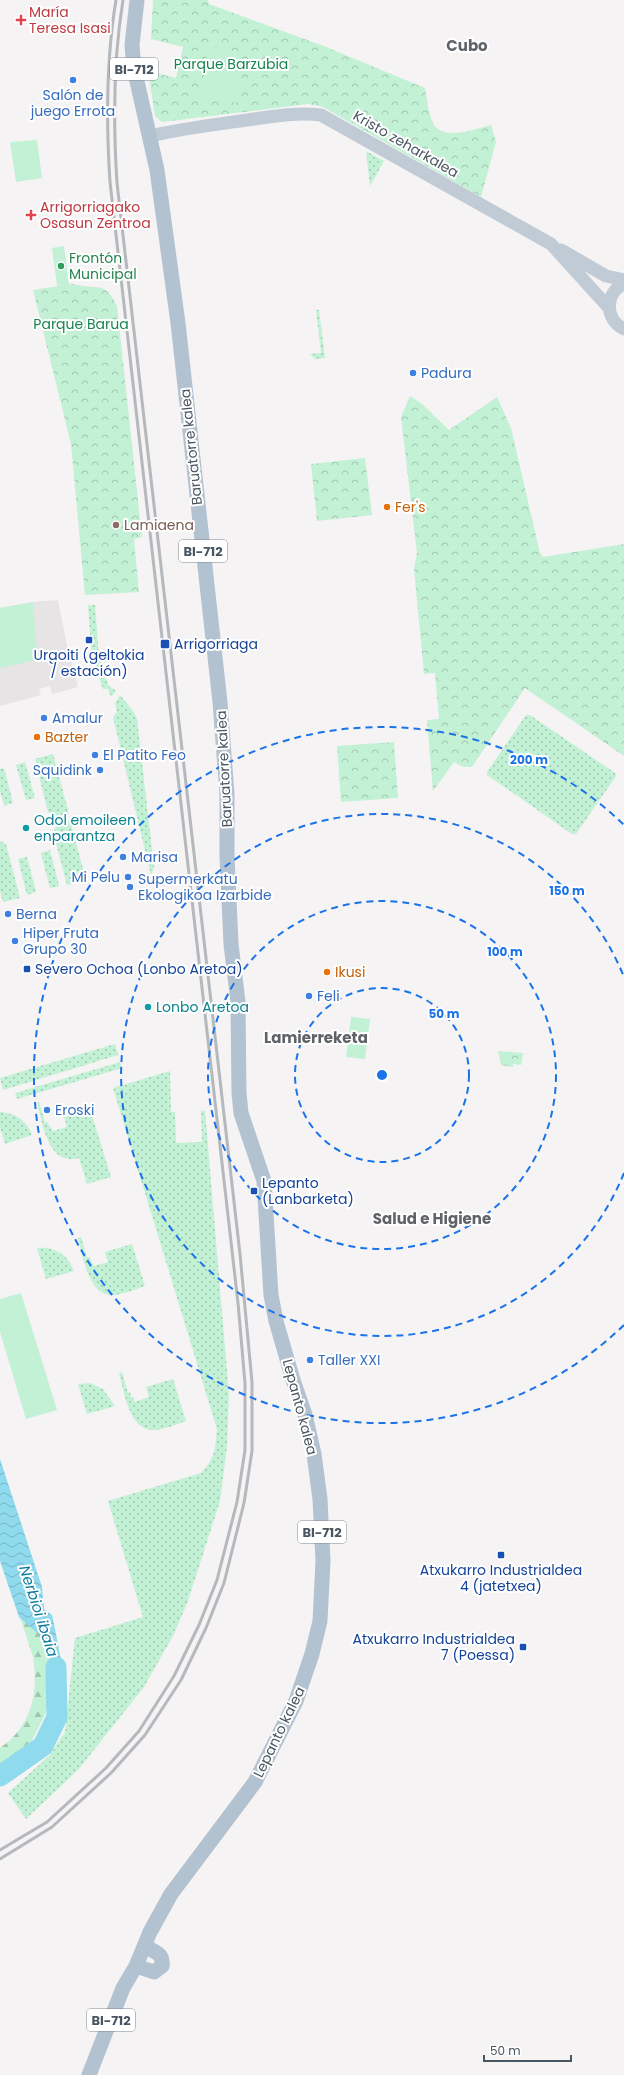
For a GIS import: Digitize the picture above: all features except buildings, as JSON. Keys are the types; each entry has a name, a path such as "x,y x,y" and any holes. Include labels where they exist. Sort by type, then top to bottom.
{"main road":[{"name":"Baruatorre kalea","path":"137,0 132,45 134,68 157,170 178,323 220,702 226,768 227,856 234,968"},
{"name":"Lepanto kalea","path":"136,1966 150,1932 171,1894 240,1803 268,1758 296,1701 304,1680 312,1654 320,1613 323,1561 320,1499 314,1454 305,1415 276,1321 271,1295 264,1181 245,1125 240,1100 238,1002 234,968"},
{"path":"136,1966 150,1972 157,1971 162,1966 163,1960 160,1954 144,1946"},
{"name":"BI-712","path":"89,2075 123,1988 136,1966"}],"street":[{"name":"Kristo zeharkalea","path":"150,136 176,130 258,118 308,113 321,115 551,244 609,308 613,321 624,329"},
{"path":"551,244 606,276 624,280"},
{"path":"609,308 612,295 624,284"}],"shaded area":[{"path":"58,600 67,646 78,687 52,694 50,686 39,689 41,695 0,706 0,608 33,602"}],"green space":[{"name":"Parque Barzubia","path":"153,0 208,0 209,4 326,47 425,88 432,121 436,128 443,131 458,133 491,125 496,142 481,197 323,107 308,104 162,122 155,116 148,71 176,78 183,47 151,39"},
{"path":"208,47 242,52 236,103 201,98"},
{"path":"37,140 42,178 16,182 10,142"},
{"path":"366,151 384,161 370,186"},
{"name":"Frontón Municipal","path":"64,246 69,285 57,286 52,248"},
{"name":"Parque Barua","path":"73,284 104,289 108,292 117,306 142,537 134,539 139,592 85,595 71,444 33,290"},
{"path":"316,310 319,310 325,358 315,359 310,354 321,353"},
{"path":"410,396 422,404 449,430 497,397 511,428 540,553 543,557 624,544 624,756 525,688 472,767 463,767 454,762 433,791 427,720 439,719 435,673 424,674 414,569 417,553 401,417"},
{"path":"365,458 372,515 317,521 311,464"},
{"path":"33,602 36,644 40,659 0,668 0,608"},
{"path":"88,605 95,605 99,657 108,685 116,691 111,697 108,689 103,689 92,658"},
{"path":"120,695 133,711 137,719 154,867 151,875 113,717 117,712 115,703"},
{"path":"526,715 530,715 615,773 616,776 576,834 572,834 487,775 487,772"},
{"path":"394,742 398,798 341,802 337,746"},
{"path":"53,754 69,814 57,817 48,812 35,759"},
{"path":"25,762 35,798 26,800 16,765"},
{"path":"4,768 13,803 4,806 0,791 0,769"},
{"path":"70,820 86,880 67,885 53,832 58,824"},
{"path":"0,841 6,844 20,898 3,902 0,891"},
{"path":"50,850 59,886 50,888 41,853"},
{"path":"27,857 36,892 27,895 18,859"},
{"path":"351,1017 370,1019 365,1059 346,1057"},
{"path":"115,1044 118,1055 3,1090 0,1078"},
{"path":"498,1051 523,1053 521,1065 513,1064 513,1067 501,1065"},
{"path":"120,1062 122,1068 17,1099 15,1093"},
{"path":"170,1071 171,1112 175,1112 176,1143 202,1142 201,1111 205,1111 229,1395 227,1446 220,1501 188,1601 174,1634 144,1687 78,1770 26,1819 8,1793 50,1755 65,1732 75,1638 143,1617 108,1501 201,1473 210,1462 215,1447 217,1429 113,1088"},
{"path":"39,1102 45,1122 47,1122 53,1131 67,1127 64,1117 90,1109 111,1177 87,1184 79,1158 69,1159 60,1156 54,1150 45,1132 37,1103"},
{"path":"0,1112 11,1114 20,1118 27,1125 32,1135 5,1144 0,1128"},
{"path":"81,1237 87,1257 89,1257 94,1266 108,1262 105,1252 132,1244 145,1286 116,1295 104,1293 97,1289 92,1282 85,1264 78,1238"},
{"path":"37,1248 49,1248 60,1252 68,1260 74,1271 46,1279"},
{"path":"21,1293 57,1410 26,1419 0,1332 0,1299"},
{"path":"122,1372 128,1393 130,1392 131,1397 133,1397 135,1402 149,1397 146,1387 173,1379 186,1421 157,1430 145,1428 138,1424 133,1417 126,1399 119,1373"},
{"path":"90,1383 103,1389 115,1406 87,1414 78,1384"},
{"path":"0,1493 51,1636 50,1704 25,1755 0,1769 0,1748 11,1740 19,1730 26,1719 30,1708 35,1683 35,1670 33,1657 0,1555"}],"water":[{"path":"0,1459 42,1587 44,1609 52,1615 61,1660 62,1697 51,1692 51,1660 46,1641 19,1617 0,1561"}],"waterway":[{"name":"Nerbioi ibaia","path":"0,1776 43,1746 57,1717 56,1667"}],"railway":[{"path":"0,1850 47,1822 106,1768 139,1731 174,1676 199,1625 217,1580 237,1502 245,1450 245,1383 238,1303 110,182 108,91 110,45 116,0"},
{"path":"0,1859 52,1827 111,1773 145,1735 181,1680 206,1628 224,1583 244,1503 252,1451 252,1382 240,1254 117,183 115,91 117,46 123,0"}],"place":[{"name":"María Teresa Isasi","path":"21,20"},
{"name":"Salón de juego Errota","path":"73,80"},
{"name":"Arrigorriagako Osasun Zentroa","path":"31,215"},
{"name":"Frontón Municipal","path":"61,266"},
{"name":"Padura","path":"413,373"},
{"name":"Fer's","path":"387,507"},
{"name":"Lamiaena","path":"116,525"},
{"name":"Urgoiti (geltokia / estación)","path":"89,640"},
{"name":"Arrigorriaga","path":"165,644"},
{"name":"Amalur","path":"44,718"},
{"name":"Bazter","path":"37,737"},
{"name":"El Patito Feo","path":"95,755"},
{"name":"Squidink","path":"100,770"},
{"name":"Odol emoileen enparantza","path":"26,828"},
{"name":"Marisa","path":"123,857"},
{"name":"Mi Pelu","path":"128,877"},
{"name":"Supermerkatu Ekologikoa Izarbide","path":"130,887"},
{"name":"Berna","path":"8,914"},
{"name":"Hiper Fruta Grupo 30","path":"15,941"},
{"name":"Severo Ochoa (Lonbo Aretoa)","path":"27,969"},
{"name":"Ikusi","path":"327,972"},
{"name":"Feli","path":"309,996"},
{"name":"Lonbo Aretoa","path":"148,1007"},
{"name":"Eroski","path":"47,1110"},
{"name":"Lepanto (Lanbarketa)","path":"254,1191"},
{"name":"Taller XXI","path":"310,1360"},
{"name":"Atxukarro Industrialdea 4 (jatetxea)","path":"501,1555"},
{"name":"Atxukarro Industrialdea 7 (Poessa)","path":"523,1647"}],"district":[{"name":"Cubo","path":"467,45"},
{"name":"Lamierreketa","path":"316,1037"},
{"name":"Salud e Higiene","path":"432,1218"}]}
